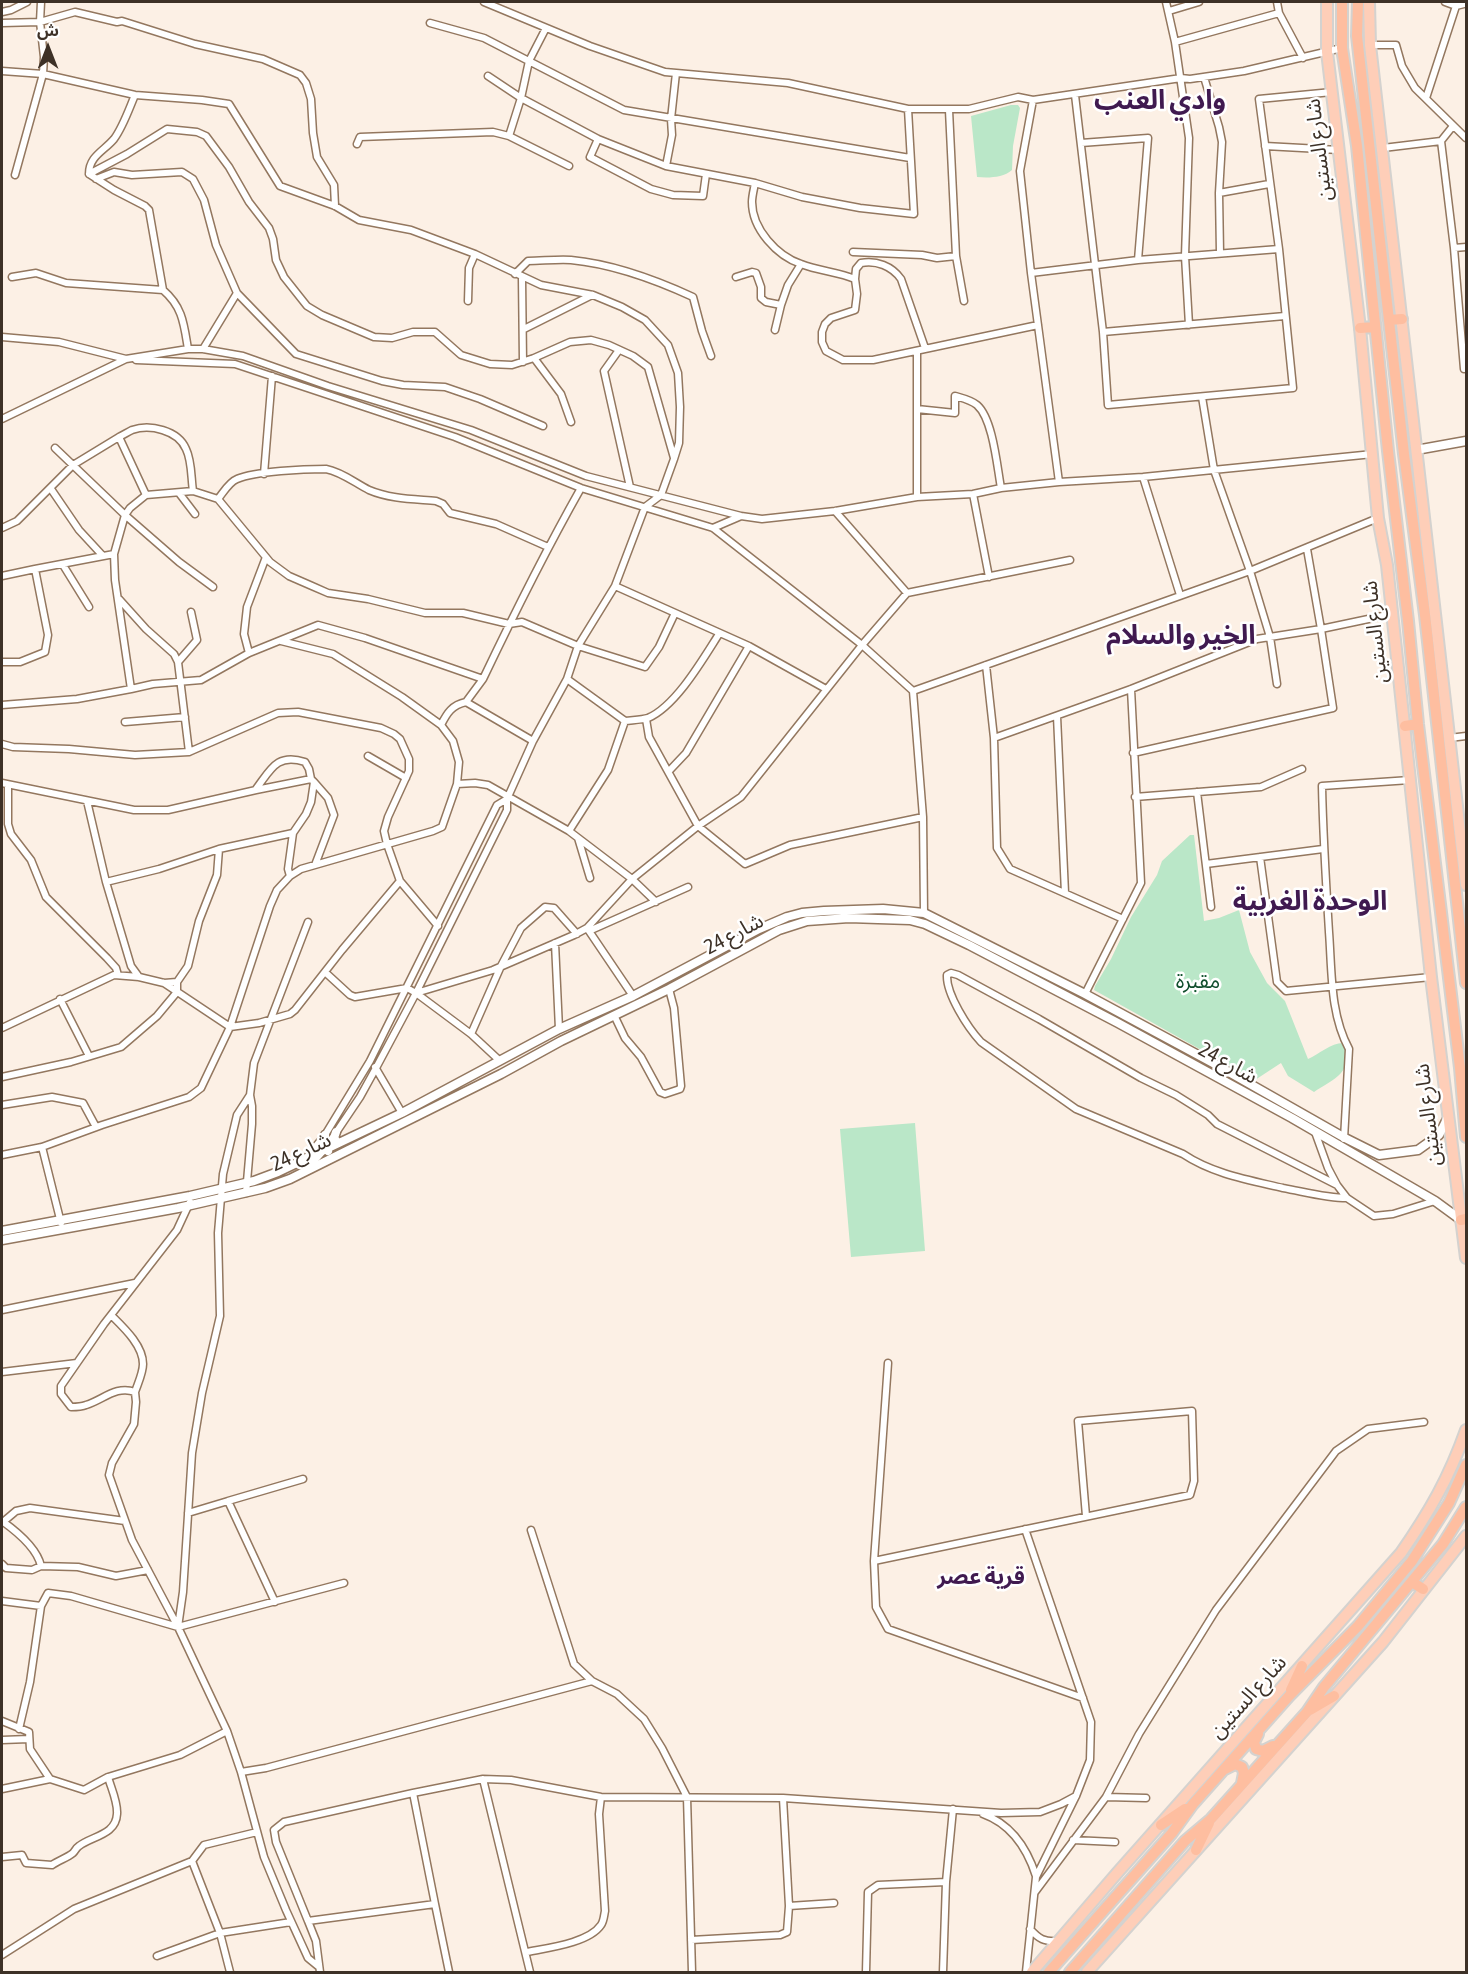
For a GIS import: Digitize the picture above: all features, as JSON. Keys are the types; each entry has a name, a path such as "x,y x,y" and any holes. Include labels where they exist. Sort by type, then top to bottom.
{"highway":[{"name":"شارع الستين","path":"1342,2 1342,48 1357,146 1374,327 1418,724 1467,1137"},
{"path":"1358,2 1357,36 1418,570 1454,830 1467,983"},
{"path":"1357,36 1370,41"},
{"path":"1389,320 1402,319"},
{"path":"1360,328 1374,327"},
{"path":"1418,570 1430,569"},
{"path":"1405,726 1418,724"},
{"name":"شارع الستين","path":"1049,1972 1172,1833 1192,1804 1222,1770 1289,1696 1358,1626 1412,1561 1449,1503 1467,1465"},
{"path":"1070,1972 1185,1841 1211,1820 1307,1712 1324,1687 1443,1544 1467,1507"},
{"path":"1412,1582 1423,1589"},
{"path":"1289,1696 1302,1666"},
{"path":"1307,1712 1334,1696"},
{"path":"1260,1728 1254,1742 1258,1750 1265,1750 1280,1742"},
{"path":"1222,1770 1235,1764 1240,1765 1244,1771 1241,1786"},
{"path":"1161,1825 1192,1804"},
{"path":"1196,1850 1211,1820"}],"main road":[{"name":"شارع الستين","path":"1327,2 1327,52 1360,328 1378,518 1387,565 1431,977 1464,1219 1467,1258"},
{"path":"1369,2 1370,41 1449,738 1454,830 1467,885"},
{"name":"شارع الستين","path":"1032,1972 1407,1544 1431,1509 1454,1465 1467,1430"},
{"path":"1087,1972 1383,1642 1467,1536"}],"street":[{"path":"2,12 27,2"},
{"path":"15,175 43,74 41,2"},
{"path":"484,2 601,50 665,72 788,83 908,109 969,109 1018,97 1033,100 1181,78 1190,79 1244,71 1342,48"},
{"path":"1166,2 1175,42 1189,138 1185,256 1189,325"},
{"path":"1169,10 1199,2"},
{"path":"1277,2 1279,13 1303,58"},
{"path":"1445,2 1456,6 1464,2"},
{"path":"1426,98 1456,6"},
{"path":"2,23 40,22 75,12 117,22 122,21 195,44 263,59 300,75 306,83 311,99 317,157 334,185 335,206"},
{"path":"1175,42 1279,13"},
{"path":"430,22 484,38 624,110 910,158"},
{"path":"509,136 529,62 546,27"},
{"path":"1370,41 1396,45 1402,66 1415,88 1467,138"},
{"path":"2,72 43,74 135,95 229,104 279,186 335,206 359,220 411,230 475,254 522,278 542,285 592,295 622,307 645,320 668,345 678,373 679,443 661,495 645,507 615,586 578,646 567,679 533,741 509,798 507,810 416,993 360,1097 325,1149 304,1172"},
{"path":"666,166 672,135 671,118 676,73"},
{"path":"488,75 521,98 598,139 666,166 755,183 802,197 860,208 914,214 908,109"},
{"path":"1204,77 1222,142 1219,193 1220,253"},
{"path":"1075,95 1103,332 1108,405 1293,388 1279,249 1259,99 1332,92"},
{"path":"89,174 91,161 113,141 135,95"},
{"path":"1033,100 1020,171 1059,482"},
{"path":"949,110 956,256 964,301"},
{"path":"1383,148 1441,141 1453,126"},
{"path":"89,174 167,129 197,132 206,136 268,228 273,239 276,260 284,277 307,306 322,315 374,337 392,338 413,332 435,332 460,354 490,364 512,365 523,362 570,342 591,340 619,350 633,356 648,367 674,459"},
{"path":"357,144 360,137 493,132 509,136 570,166"},
{"path":"1081,142 1148,138 1138,260"},
{"path":"598,139 590,157 651,189 673,195 703,196 706,174"},
{"path":"1441,141 1454,248 1464,369 1467,368"},
{"path":"1265,146 1339,150"},
{"path":"96,179 114,172 132,175 182,172 193,179 204,200 216,245 237,293 296,354 382,381 403,385 445,387 543,426"},
{"path":"89,174 149,210 163,290"},
{"path":"755,183 752,202 759,227 769,243 783,255 801,264 855,279"},
{"path":"1219,193 1269,184"},
{"path":"1454,248 1467,247"},
{"path":"1031,273 1138,260 1279,249"},
{"path":"853,252 922,255 937,258 956,256"},
{"path":"468,301 469,268 475,254"},
{"path":"515,274 528,261 568,260 608,265 668,286 693,297 711,356"},
{"path":"925,348 901,279 894,270 868,262 861,263 856,269 855,310 831,318 825,324 822,332 822,342 826,351 843,360 873,360 1038,325"},
{"path":"775,330 788,285 801,264"},
{"path":"12,277 36,273 66,283 163,290 179,309 188,349"},
{"path":"736,277 756,273 761,286 761,298 766,302 781,305"},
{"path":"522,278 523,362"},
{"path":"203,349 237,293"},
{"path":"524,329 592,295"},
{"path":"1103,332 1285,316"},
{"path":"2,337 59,342 126,359 235,364 455,437 581,488 714,528 862,645 914,691 923,817 924,913"},
{"path":"2,419 126,359 188,349 203,349 243,356 471,430 586,476 741,516 762,519 835,511 917,497 973,494 1001,488 1143,477 1373,454"},
{"path":"619,350 604,370 630,487"},
{"path":"917,352 917,497"},
{"path":"534,358 561,394 571,422"},
{"path":"264,474 272,376"},
{"path":"305,388 309,379"},
{"path":"916,409 955,413 955,396 975,403 984,413 1001,488"},
{"path":"1202,397 1214,470 1250,571 1270,637 1277,684"},
{"path":"2,528 17,520 73,465 133,430 167,431 181,439 188,451 193,491"},
{"path":"119,437 146,495"},
{"path":"1416,450 1467,441"},
{"path":"1448,445 1467,447"},
{"path":"55,448 124,515 179,562 213,587"},
{"path":"218,499 237,479 316,469 335,471 371,490 392,496 436,501 450,513 496,524 548,547"},
{"path":"1143,477 1180,596"},
{"path":"441,725 450,710 457,704 466,702 483,679 548,547 581,488"},
{"path":"51,489 79,530 103,556"},
{"path":"131,688 115,580 114,554 124,515 129,508 146,495 193,491 218,499 270,562 289,576 328,593 368,599 425,613 474,615 509,624 522,622 578,646 645,667 659,647 675,613"},
{"path":"179,493 195,514"},
{"path":"973,494 989,577"},
{"path":"835,511 907,593"},
{"path":"714,528 741,516"},
{"path":"914,691 1250,571 1378,518"},
{"path":"1133,753 1333,708 1307,549"},
{"path":"2,576 114,554"},
{"path":"249,653 244,634 248,607 266,557"},
{"path":"588,930 632,879 698,825 741,797 826,689 907,593 1070,560"},
{"path":"63,565 89,607"},
{"path":"2,662 20,662 45,652 48,635 35,569"},
{"path":"615,586 749,646 826,689"},
{"path":"118,598 146,629 174,654 178,662 189,752"},
{"path":"178,662 196,640 191,612"},
{"path":"994,738 1131,689 1257,639 1321,629 1392,614"},
{"path":"2,705 77,699 153,684 201,680 249,653 318,626 365,638 483,679"},
{"path":"567,679 625,721 646,719 662,710 688,680 720,634"},
{"path":"2,1155 42,1147 189,1096 201,1088 230,1027 270,906 278,890 290,876 315,865 442,827 457,784 459,762 453,741 441,725 402,697 333,654 282,641"},
{"path":"669,771 686,753 749,646"},
{"path":"986,665 994,738 998,848 1010,868 1123,919"},
{"path":"1085,994 1141,883 1131,689"},
{"path":"466,702 533,741"},
{"path":"2,744 13,747 135,755 189,752 278,713 298,712 381,728 394,734 400,740 409,759 409,771 385,825 384,837 400,881 438,926"},
{"path":"1057,716 1065,893"},
{"path":"125,722 185,717"},
{"path":"646,719 649,737 698,825 745,864 790,845 923,817"},
{"path":"570,831 608,770 625,721"},
{"path":"1449,738 1467,736"},
{"path":"368,756 406,777"},
{"path":"256,790 274,765 284,759 297,759 305,762 309,769 312,781 311,802 293,834 288,869 290,876"},
{"path":"1135,798 1261,787 1302,769"},
{"path":"1339,1146 1345,1138 1349,1049 1337,1020 1333,987 1323,849 1322,786 1410,780"},
{"path":"312,781 328,798 334,815 315,865"},
{"path":"118,975 116,968 107,958 46,897 31,860 11,834 5,784 134,810 168,810 256,790 312,781"},
{"path":"457,784 482,783 570,831 632,879 656,902"},
{"path":"1197,792 1211,907"},
{"path":"307,1158 325,1135 370,1061 497,805 509,798"},
{"path":"87,801 106,882 131,966 139,977"},
{"path":"106,882 159,869 219,849 293,834"},
{"path":"578,837 590,878"},
{"path":"2,1077 71,1062 121,1047 157,1016 177,992 177,982 188,966 199,921 217,875 219,849"},
{"path":"1206,864 1323,849"},
{"path":"1260,857 1277,982 1286,991 1431,977"},
{"path":"164,983 230,1027 259,1023 290,1014 400,881"},
{"path":"416,993 501,966 688,887"},
{"path":"471,1034 501,966 521,928 545,907 554,908 577,934"},
{"name":"شارع 24","path":"2,1240 62,1225 221,1193 278,1172 402,1113 559,1029 633,996 759,929 802,913 848,909 884,909 924,913 1085,994 1379,1155 1418,1150 1439,1135 1449,1116"},
{"name":"شارع 24","path":"221,1193 246,1193 304,1172 501,1074 561,1041 669,989 768,935 794,924 849,918 910,920 925,924 969,945 1118,1023 1315,1132 1464,1219"},
{"path":"246,1193 252,1124 250,1095 254,1063 308,922"},
{"path":"588,930 633,996"},
{"path":"555,943 559,1029"},
{"path":"326,972 355,997 407,988 471,1034 500,1061"},
{"path":"1337,1185 1216,1124 1208,1115 1176,1095 1141,1078 958,975 951,973 947,975 947,984 962,1017 981,1042 1076,1109 1183,1154 1197,1164 1237,1177 1331,1198 1347,1198"},
{"path":"2,1028 114,975 139,977 164,983 177,982"},
{"path":"614,1015 625,1038 641,1057 660,1092 665,1094 680,1089 674,1008 669,989"},
{"path":"60,999 89,1056"},
{"path":"370,1061 402,1113"},
{"path":"178,1627 183,1592 192,1453 202,1393 220,1317 218,1233 221,1193 227,1152 237,1115 250,1095"},
{"path":"2,1105 52,1097 83,1103 96,1127"},
{"path":"332,1123 338,1130"},
{"path":"338,1130 334,1138 338,1143"},
{"path":"1315,1132 1337,1185 1347,1198 1365,1211 1380,1217 1435,1201"},
{"path":"325,1135 325,1149"},
{"path":"42,1147 62,1225"},
{"path":"325,1149 330,1152 343,1152"},
{"path":"135,1392 127,1389 117,1390 85,1406 71,1407 61,1394 61,1386 111,1315 177,1230 190,1200"},
{"name":"شارع 24","path":"2,1231 62,1225"},
{"path":"2,1310 136,1282"},
{"path":"111,1315 129,1334 143,1362 135,1392 134,1424 112,1464 109,1476 132,1540 178,1627 227,1731 241,1772 264,1857 308,1958 320,1970"},
{"path":"2,1372 77,1363"},
{"path":"888,1363 874,1561 876,1608 888,1629 1083,1698"},
{"path":"874,1561 1190,1495 1194,1481 1192,1411 1078,1421 1086,1516"},
{"path":"1035,1892 1106,1797 1139,1734 1216,1610 1336,1451 1368,1429 1424,1422"},
{"path":"188,1513 303,1479"},
{"path":"228,1501 275,1602"},
{"path":"41,1566 40,1561 26,1542 2,1522 16,1511 30,1508 126,1521"},
{"path":"1024,1529 1091,1722 1090,1760 1076,1796 1036,1877"},
{"path":"531,1530 574,1664 592,1681 617,1694 644,1719 687,1797 692,1972"},
{"path":"2,1564 6,1568 32,1570 41,1566 78,1568 116,1576 148,1570"},
{"path":"19,1729 30,1682 41,1606 48,1593 71,1596 178,1627 344,1583"},
{"path":"2,1601 41,1606"},
{"path":"241,1772 266,1768 592,1681"},
{"path":"2,1721 29,1732 30,1749 50,1779"},
{"path":"2,1789 50,1779 84,1790 108,1777 180,1755 227,1731"},
{"path":"2,1740 29,1739"},
{"path":"2,1857 22,1855 26,1863 52,1865 74,1853 77,1847 101,1836 112,1827 117,1816 108,1777"},
{"path":"320,1970 316,1941 276,1842 274,1830 284,1822 483,1779 511,1780 601,1797 783,1798 977,1812 1040,1812 1076,1796"},
{"path":"483,1779 527,1952 530,1972"},
{"path":"413,1793 449,1972"},
{"path":"527,1952 574,1941 591,1933 602,1924 605,1911 598,1814 601,1797"},
{"path":"1106,1797 1146,1798"},
{"path":"691,1940 787,1932 789,1906 783,1798"},
{"path":"943,1972 946,1882 953,1809"},
{"path":"977,1812 996,1819 1017,1838 1033,1867 1036,1877 1026,1972"},
{"path":"2,1955 74,1909 192,1861 204,1845 258,1832"},
{"path":"1073,1840 1114,1842"},
{"path":"192,1861 220,1933 230,1972"},
{"path":"866,1972 868,1892 878,1885 946,1882"},
{"path":"789,1906 834,1903"},
{"path":"308,1921 435,1904"},
{"path":"157,1956 220,1933 291,1922"},
{"path":"1030,1929 1039,1939 1047,1942 1060,1941"}],"green space":[{"path":"1018,105 1020,108 1013,146 1012,170 1000,176 977,177 971,116"},
{"name":"مقبرة","path":"1190,835 1194,835 1204,921 1239,910 1250,952 1267,983 1285,1001 1308,1059 1343,1043 1347,1061 1345,1067 1335,1078 1314,1092 1288,1076 1281,1063 1255,1080 1094,990 1131,917 1157,875 1162,861"},
{"path":"915,1123 925,1251 851,1257 840,1129"}],"district":[{"name":"وادي العنب","path":"1160,100"},
{"name":"الخير والسلام","path":"1181,635"},
{"name":"الوحدة الغربية","path":"1310,901"},
{"name":"قرية عصر","path":"981,1577"}]}
